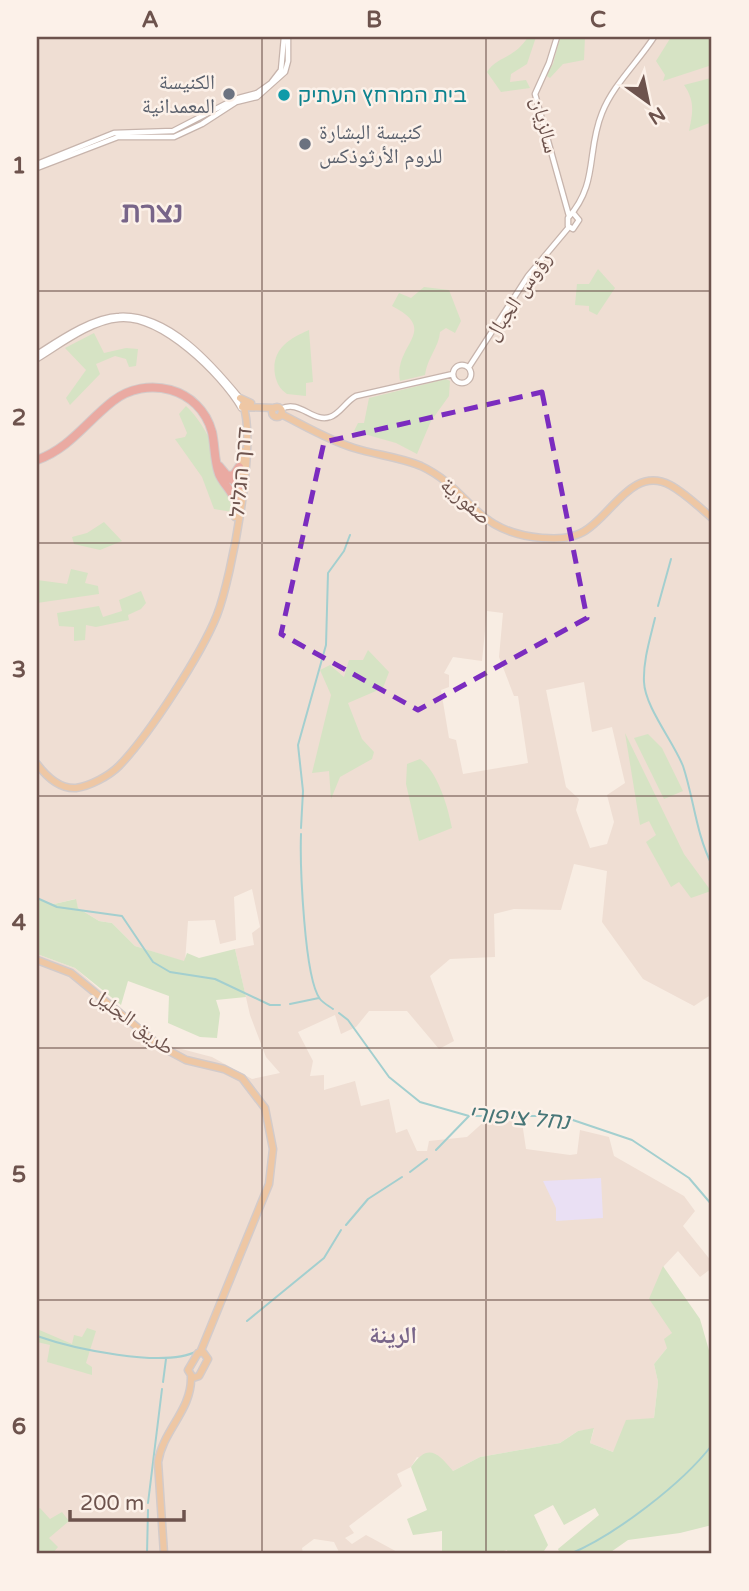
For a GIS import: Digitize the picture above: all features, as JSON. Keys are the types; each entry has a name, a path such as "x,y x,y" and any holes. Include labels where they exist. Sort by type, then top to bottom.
{"highway":[{"path":"37,460 72,440 121,395 154,385 180,393 202,414 212,433 214,450 235,501"},
{"path":"223,475 233,476 239,467"},
{"path":"223,475 239,484"}],"main road":[{"name":"صفورية","path":"242,405 278,411 351,447 424,468 446,482 484,519 517,533 538,538 571,538 595,524 631,488 640,482 650,481 669,484 712,518"},
{"path":"242,405 258,406"},
{"name":"דרך הגליל","path":"234,536 246,416 242,405"},
{"name":"דרך הגליל","path":"234,536 235,501 243,442 242,405"},
{"path":"246,416 258,406"},
{"path":"37,764 52,779 71,788 95,782 117,768 187,670 211,628 224,592 234,536"},
{"name":"طريق الجليل","path":"37,960 71,973 160,1046 186,1060 224,1069 242,1079 265,1108 273,1138 269,1184 205,1339 202,1353"},
{"path":"163,1554 156,1476 160,1447 189,1407 194,1377 208,1359 202,1353 188,1370 194,1377"}],"street":[{"path":"37,166 114,133 158,133 187,126 226,103 257,93 283,71 286,37"},
{"name":"سالزيان","path":"557,37 549,63 537,82 535,94 572,215"},
{"path":"569,227 585,190 603,109 654,37"},
{"name":"رؤوس الجبال","path":"470,367 528,276 569,227 577,227 579,218 572,215"},
{"path":"37,357 111,317 135,317 155,323 191,347 242,405"},
{"path":"37,357 102,324 119,319 134,320 158,329 188,349 242,405"},
{"path":"278,411 293,406 326,418 356,396 453,374 458,367 470,367 471,374 465,381 457,382 453,374"}],"highlighted area":[{"path":"542,392 587,618 418,710 281,634 324,442"}],"shaded area":[{"path":"37,37 712,37 712,994 694,1006 643,979 602,922 607,871 574,864 561,910 514,909 494,914 495,957 450,959 430,976 454,1041 439,1049 407,1011 369,1011 356,1027 341,1034 335,1015 298,1032 313,1061 310,1076 324,1075 324,1090 355,1081 361,1106 389,1099 396,1133 407,1129 417,1151 427,1151 429,1141 467,1137 487,1119 522,1122 526,1149 577,1154 580,1130 609,1137 614,1156 684,1196 695,1211 683,1226 712,1262 712,1268 700,1277 678,1251 663,1267 672,1333 667,1348 654,1364 658,1382 654,1418 613,1452 590,1443 594,1429 578,1431 560,1443 480,1457 453,1471 417,1457 411,1467 397,1474 402,1486 349,1526 354,1533 345,1538 352,1544 366,1535 401,1554 340,1554 334,1542 314,1539 302,1548 303,1554 37,1554 37,954 75,968 147,1031 170,1046 212,1057 252,1079 280,1073 266,1057 250,1015 235,949 254,945 252,933 260,927 252,889 234,897 236,940 220,944 215,920 188,921 185,962 135,946 112,923 99,921 78,908 75,899 54,904 37,899 37,459 54,449 37,455","holes":["487,611 503,613 499,657 514,696 518,696 528,763 463,774 456,740 449,738 441,690 449,687 449,675 444,673 453,657 482,661","584,682 592,732 612,727 625,783 607,795 614,822 607,844 590,848 576,810 579,799 566,787 546,690"]},
{"path":"601,1178 603,1218 556,1221 556,1208 543,1181"}],"green space":[{"path":"528,37 536,37 527,64 511,74 510,82 526,80 530,88 501,92 487,72 517,50"},
{"path":"560,37 585,37 584,60 563,64 550,78 545,75 553,64"},
{"path":"671,37 712,37 712,65 663,81 665,75 656,61"},
{"path":"711,78 712,122 689,131 692,107 684,85"},
{"path":"598,269 615,288 597,315 589,311 589,306 575,305 577,284 589,284"},
{"path":"424,287 449,290 461,321 455,333 446,328 440,332 425,375 400,381 403,357 414,331 413,323 406,315 392,306 399,293 411,298"},
{"path":"309,330 313,382 306,383 306,396 287,394 276,378 274,366 278,352 294,337"},
{"path":"94,333 104,353 126,348 138,349 136,366 129,367 126,359 115,356 96,364 100,374 70,405 66,398 86,370 65,348"},
{"path":"446,379 450,381 449,396 431,421 417,454 396,443 354,431 358,423 364,423 369,398"},
{"path":"186,406 202,426 218,455 229,486 232,512 214,509 202,477 175,439 185,437 187,433 179,414"},
{"path":"104,522 122,541 100,550 74,544 72,537 87,533"},
{"path":"71,569 88,573 85,583 98,586 99,594 37,603 37,580 67,584"},
{"path":"141,591 146,603 141,609 128,615 129,620 96,627 86,625 85,640 74,641 74,627 59,626 57,613 99,606 103,617 122,611 119,600"},
{"path":"368,650 389,672 383,688 348,703 362,739 374,752 372,759 340,777 331,799 329,771 312,773 331,695 320,670 330,665 344,677 349,660 363,660"},
{"path":"625,733 684,854 711,891 691,898 679,882 671,887 646,842 656,835 649,821 640,825"},
{"path":"648,734 662,748 683,791 664,799 634,738"},
{"path":"420,759 437,781 452,828 419,841 406,784 407,764"},
{"path":"37,899 54,904 76,899 78,908 99,921 112,923 135,946 184,961 187,953 199,958 235,949 246,997 216,1000 220,1013 217,1038 200,1037 168,1023 169,996 128,981 121,1005 75,968 37,954"},
{"path":"663,1266 700,1319 712,1361 712,1525 680,1533 628,1540 608,1554 560,1554 558,1549 599,1515 595,1508 564,1525 553,1505 534,1515 548,1545 542,1554 508,1554 507,1550 495,1554 442,1554 442,1531 413,1535 407,1519 427,1510 411,1467 423,1455 438,1455 453,1471 480,1457 560,1443 578,1431 594,1428 590,1443 613,1452 626,1420 654,1418 658,1382 654,1364 667,1348 664,1339 672,1333 649,1299"},
{"path":"87,1328 96,1331 86,1363 92,1367 92,1375 47,1362 50,1345 37,1342 37,1329 72,1344 74,1335 82,1337"},
{"path":"40,1508 50,1519 62,1512 69,1521 49,1538 58,1547 52,1554 37,1551 37,1510"}],"waterway":[{"path":"301,828 303,791 298,745 326,645 328,573 344,551 350,535"},
{"path":"658,606 671,559"},
{"path":"655,618 645,666 646,692 654,713 683,766 702,841 712,865"},
{"path":"301,834 304,920 310,968 320,999 333,1009"},
{"path":"37,898 57,907 122,916 153,962 170,972 215,979 270,1005 280,1005"},
{"path":"290,1004 319,998"},
{"name":"נחל ציפורי","path":"339,1013 348,1020 389,1077 420,1102 469,1116 561,1116 632,1140 689,1178 712,1205"},
{"path":"436,1150 469,1116"},
{"path":"410,1172 427,1159"},
{"path":"346,1225 368,1199 402,1177"},
{"path":"247,1321 324,1258 341,1230"},
{"path":"37,1336 117,1355 163,1358 197,1351"},
{"path":"163,1382 166,1359"},
{"path":"148,1503 162,1389"},
{"path":"570,1554 607,1534 647,1507 683,1476 712,1445"},
{"path":"147,1554 148,1510"}],"place":[{"name":"الكنيسة المعمدانية","path":"229,94"},
{"name":"בית המרחץ העתיק","path":"284,95"},
{"name":"كنيسة البشارة للروم الأرثوذكس","path":"305,144"}],"district":[{"name":"נצרת","path":"152,212"},
{"name":"الرينة","path":"393,1335"}]}
